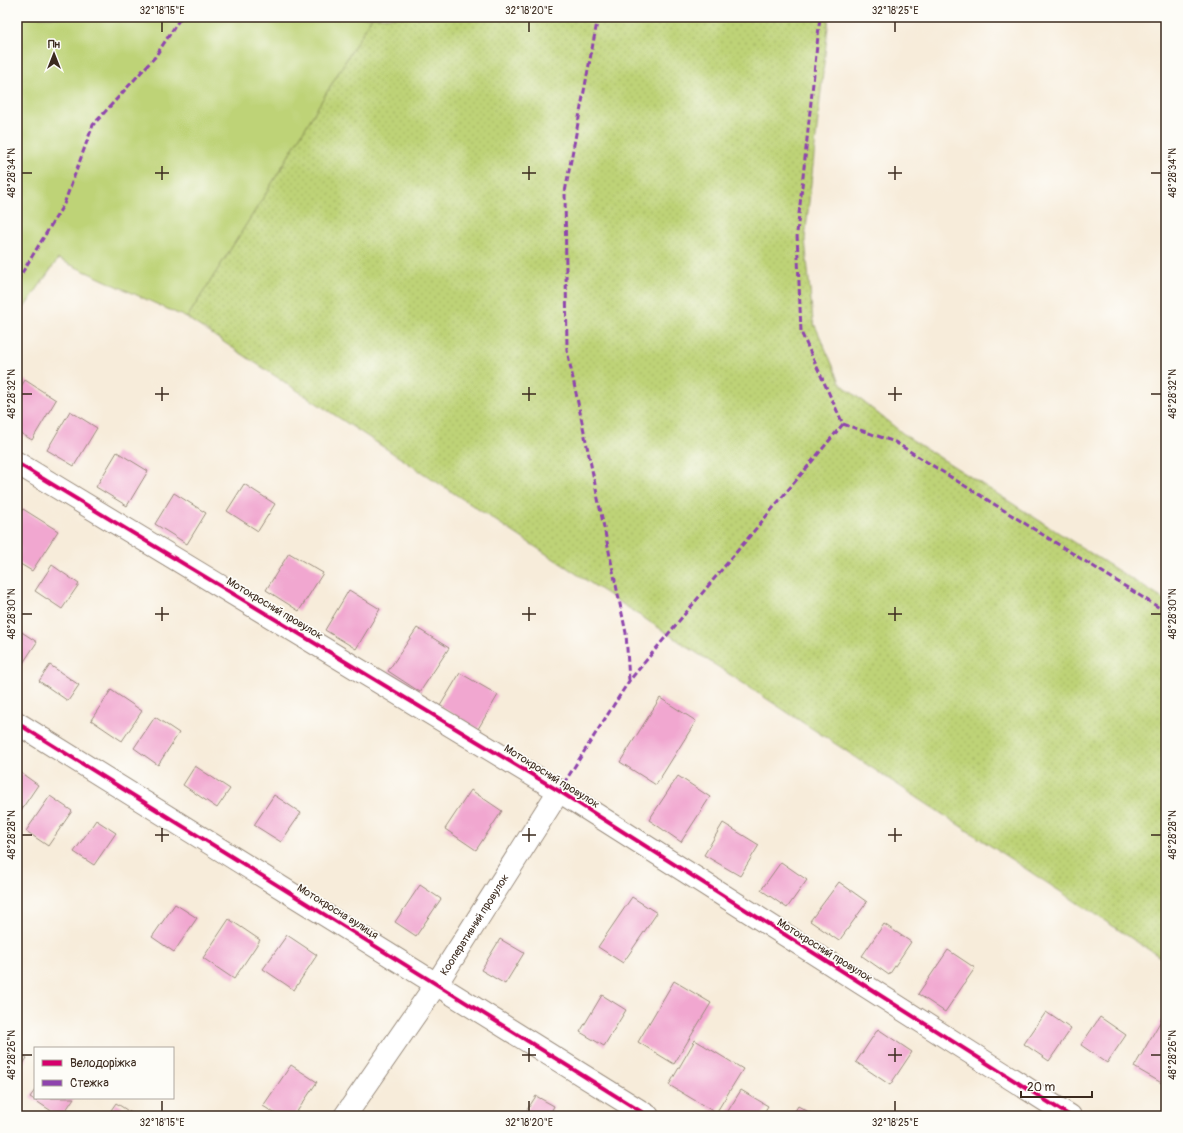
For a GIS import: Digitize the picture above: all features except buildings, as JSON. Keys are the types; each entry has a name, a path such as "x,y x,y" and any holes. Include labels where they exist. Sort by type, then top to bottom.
{"street":[{"name":"Мотокросний провулок","path":"17,463 559,791 1070,1116"},
{"name":"Мотокросна вулиця","path":"17,723 437,983 648,1116"},
{"name":"Кооперативний провулок","path":"345,1116 437,983 559,791"}],"green space":[{"path":"17,17 372,17 265,195 187,318 58,259 17,318"},
{"path":"372,17 829,17 805,239 813,321 841,384 906,436 1166,601 1166,961 187,318 265,195"}],"marked path":[{"path":"17,281 64,204 93,125 155,57 181,17"},
{"path":"598,17 565,192 567,350 626,633 629,681"},
{"path":"559,791 629,681 843,424 801,332 797,233 820,17"},
{"path":"843,424 895,442 1166,612"}],"cycle path":[{"path":"17,463 559,791 1070,1116"},
{"path":"17,723 648,1116"}]}
